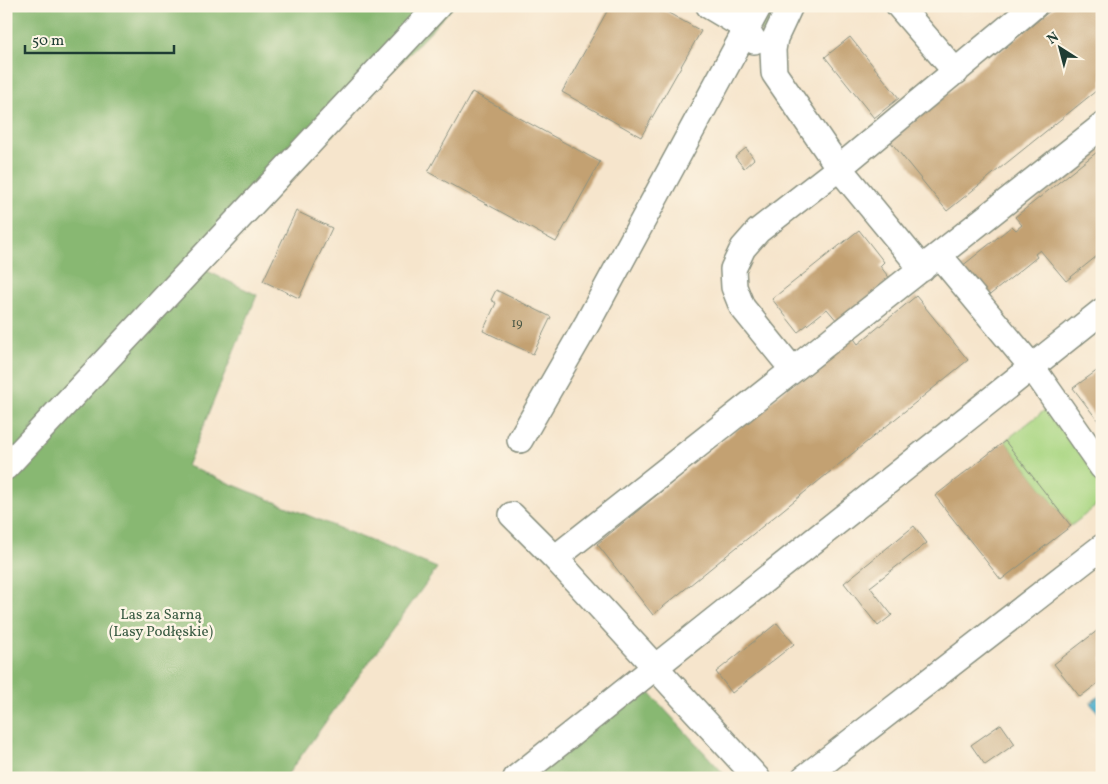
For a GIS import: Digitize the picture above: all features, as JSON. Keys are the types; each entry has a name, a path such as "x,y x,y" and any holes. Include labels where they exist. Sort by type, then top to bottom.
{"lane":[{"path":"6,467 438,6"},
{"path":"709,6 746,28 774,73 839,168 1032,367 1102,467"},
{"path":"520,440 588,322 758,6"},
{"path":"774,73 773,50 775,38 790,6"},
{"path":"899,6 956,72"},
{"path":"793,370 742,307 734,287 734,269 743,248 758,231 839,168 1034,6"},
{"path":"555,558 1102,126"},
{"path":"516,778 1102,311"},
{"path":"512,515 555,558 757,778"},
{"path":"804,778 1102,547"}],"green space":[{"name":"Las za Sarną (Lasy Podłęskie)","path":"6,6 454,6 205,270 257,295 187,466 437,568 285,778 6,778"},
{"path":"771,6 783,6 762,32 759,32"},
{"path":"1050,406 1102,476 1102,501 1071,526 1005,441"},
{"path":"645,688 723,773 724,778 533,778"}],"water":[{"path":"1102,694 1102,717 1090,703"}],"building":[{"path":"610,6 656,6 701,31 641,137 562,92"},
{"path":"1056,6 1102,6 1102,86 947,211 890,141"},
{"path":"850,37 899,98 874,118 825,57"},
{"path":"472,92 600,162 556,242 428,172"},
{"path":"746,148 754,159 744,168 735,157"},
{"path":"1102,148 1102,252 1066,281 1040,250 1035,254 1037,257 986,298 961,267 1012,226 1016,230 1022,225 1015,217"},
{"path":"296,211 332,228 299,298 263,281"},
{"path":"859,230 884,262 880,266 891,280 838,322 827,309 798,332 772,299"},
{"path":"496,290 551,317 533,354 483,331 496,303 491,300"},
{"path":"916,296 968,360 653,615 597,544 852,336 858,344"},
{"path":"1102,367 1102,426 1073,388"},
{"path":"1005,441 1071,526 1001,580 935,496"},
{"path":"914,526 927,543 870,587 892,615 878,626 844,583"},
{"path":"777,623 794,644 732,693 716,672"},
{"path":"1102,627 1102,680 1080,697 1054,664"},
{"path":"1001,724 1015,744 985,765 971,745"}]}
